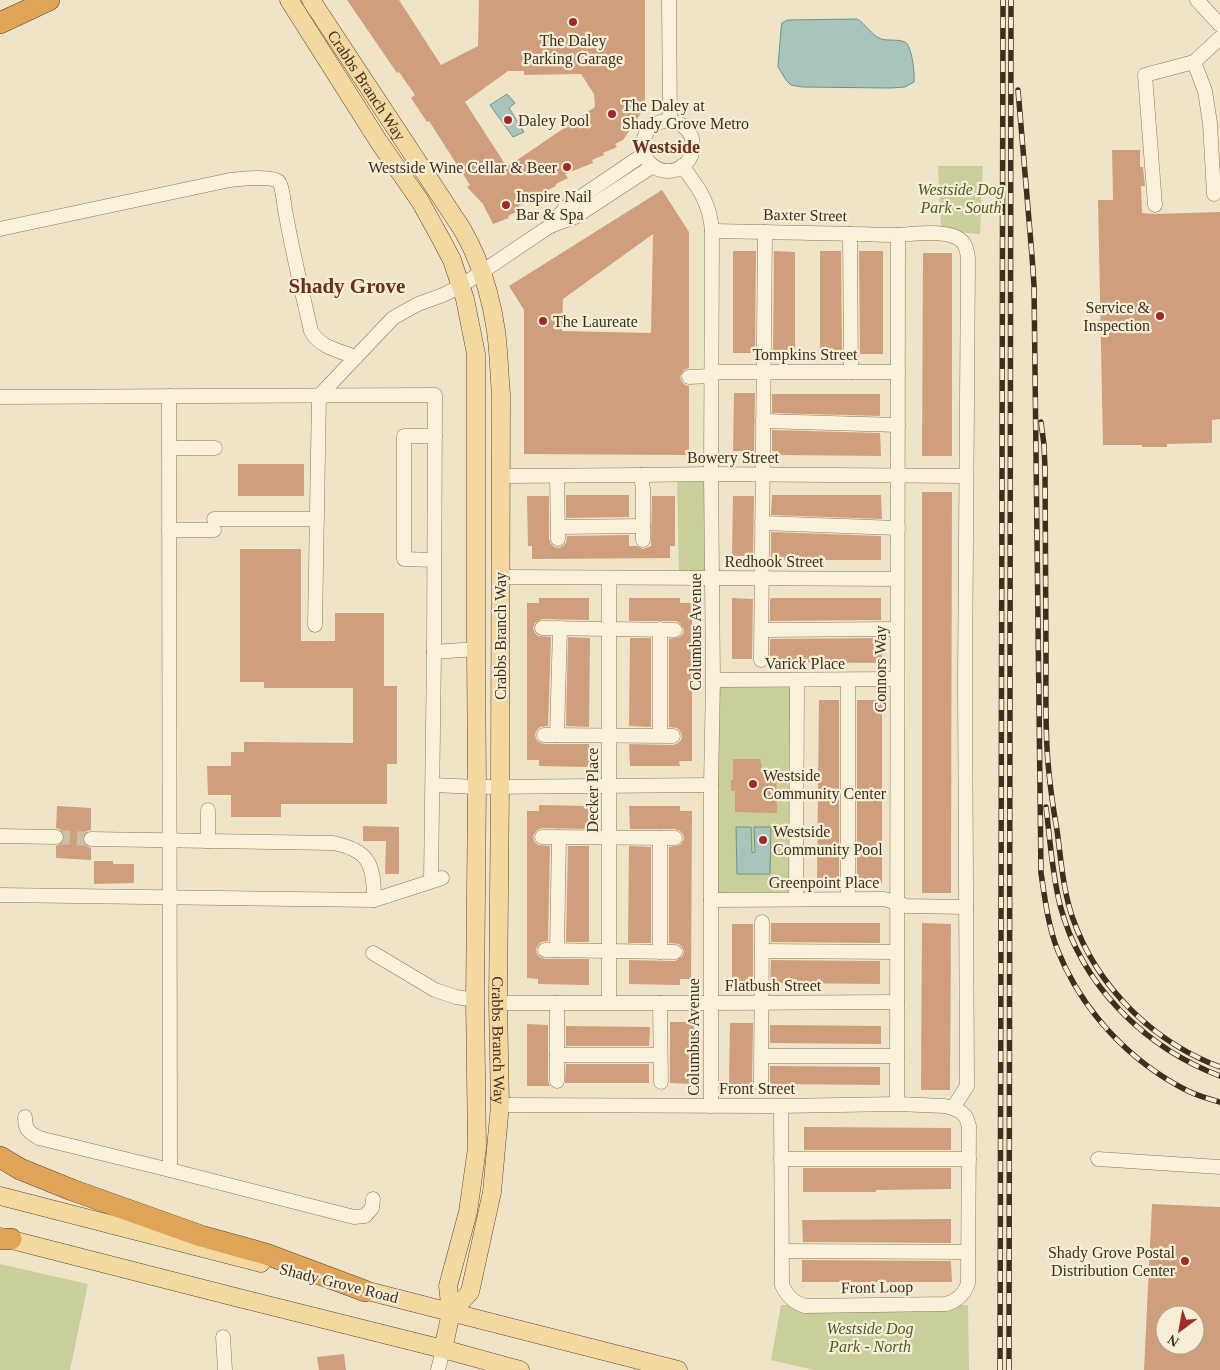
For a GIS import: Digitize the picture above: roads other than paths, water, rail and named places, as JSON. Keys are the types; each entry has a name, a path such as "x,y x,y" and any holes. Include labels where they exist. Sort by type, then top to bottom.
{"highway":[{"path":"0,21 31,0"},
{"path":"0,21 49,0"},
{"path":"0,1157 20,1170 72,1190 201,1236 266,1254 365,1291"}],"main road":[{"name":"Crabbs Branch Way","path":"289,0 379,142 420,202 452,260 470,319 476,354 478,786 475,1000 478,1148 468,1212 448,1286 451,1313 443,1349"},
{"name":"Crabbs Branch Way","path":"311,0 462,228 482,272 496,332 501,394 498,1002 500,1105 492,1192 470,1292 451,1313"},
{"name":"Shady Grove Road","path":"0,1196 678,1370"},
{"path":"4,1238 520,1370"}],"street":[{"path":"669,0 670,121"},
{"path":"1197,0 1220,25"},
{"path":"1155,205 1145,76 1194,62 1220,38"},
{"path":"1194,62 1204,91 1210,123 1214,194"},
{"path":"663,121 670,121 682,125 690,136 692,149 691,155 682,166 668,170 653,166 644,154 643,147 646,133 650,128 663,121"},
{"path":"550,226 566,207 644,154"},
{"path":"316,625 319,396 393,318 418,304 461,286 550,226 574,217 653,166"},
{"name":"Columbus Avenue","path":"682,166 706,201 712,232 711,474 713,680 711,785 711,1106"},
{"path":"0,229 230,180 275,179 281,187 311,331 314,337 327,346 356,357"},
{"name":"Baxter Street","path":"712,232 898,235 941,233 961,240 967,248 966,1086 954,1108"},
{"path":"761,660 765,232"},
{"path":"850,234 851,372"},
{"name":"Connors Way","path":"897,1104 898,235"},
{"name":"Tompkins Street","path":"689,377 711,374 764,372 898,372"},
{"path":"0,397 435,395 433,785 437,879 374,900 0,895"},
{"path":"169,396 170,1170"},
{"path":"763,421 898,425"},
{"path":"434,560 404,559 404,436 435,436"},
{"path":"169,448 214,448"},
{"name":"Bowery Street","path":"500,476 711,474 966,476"},
{"path":"557,476 558,533 643,526"},
{"path":"641,476 643,490 642,540"},
{"path":"169,530 214,524 317,519"},
{"path":"762,524 898,528"},
{"name":"Redhook Street","path":"500,577 898,579"},
{"name":"Decker Place","path":"609,578 609,1002"},
{"path":"542,628 675,630"},
{"path":"560,628 551,735 667,735 660,630"},
{"path":"762,630 898,629"},
{"path":"434,652 476,650"},
{"name":"Varick Place","path":"713,680 897,679"},
{"path":"796,899 797,680"},
{"path":"848,680 848,899"},
{"path":"433,785 711,785"},
{"path":"208,810 208,841"},
{"path":"0,836 56,838"},
{"path":"542,837 675,838"},
{"path":"559,837 551,950 675,952"},
{"path":"660,838 660,952"},
{"path":"91,839 332,843 347,846 361,852 368,863 373,873 374,900"},
{"name":"Greenpoint Place","path":"711,900 884,899 907,906 966,907"},
{"path":"761,1084 762,922"},
{"path":"762,951 897,952"},
{"path":"373,953 435,990 456,997 475,1000"},
{"name":"Flatbush Street","path":"498,1002 897,1002"},
{"path":"557,1003 557,1081"},
{"path":"660,1003 661,1082"},
{"path":"557,1055 660,1055"},
{"path":"761,1056 897,1056"},
{"name":"Front Street","path":"500,1105 781,1106 897,1104 954,1108"},
{"name":"Front Loop","path":"781,1106 782,1284 790,1298 805,1306 946,1304 954,1302 965,1291 968,1283 969,1126 962,1112 954,1108"},
{"path":"25,1117 25,1126 31,1134 39,1138 354,1217 365,1216 372,1208 373,1199"},
{"path":"782,1160 969,1159"},
{"path":"1098,1159 1220,1167"},
{"path":"782,1251 968,1252"},
{"path":"223,1337 224,1370"},
{"name":"Crabbs Branch Way","path":"438,1370 443,1349"}],"water":[{"path":"857,19 881,39 902,41 907,44 912,61 914,82 905,87 891,88 802,87 791,85 786,80 778,67 782,23 787,20"},
{"name":"Daley Pool","path":"507,94 515,103 509,108 524,132 513,137 490,105"},
{"name":"Westside Community Pool","path":"736,827 751,827 752,853 755,852 754,827 771,827 770,874 737,874"}],"tunnel":[{"path":"56,837 91,839"}],"railway":[{"path":"1000,1370 1003,0"},
{"path":"1009,1370 1011,0"},
{"path":"1018,90 1034,285 1041,873 1047,912 1058,951 1068,973 1080,994 1110,1033 1128,1050 1167,1079 1192,1093 1220,1102"},
{"path":"1041,422 1045,468 1047,750 1063,875 1073,919 1083,944 1097,967 1112,989 1130,1009 1172,1043 1220,1067"},
{"path":"1046,807 1057,893 1070,934 1083,961 1100,987 1119,1010 1142,1030 1192,1064 1220,1076"}],"place":[{"name":"The Daley Parking Garage","path":"573,22"},
{"name":"The Daley at Shady Grove Metro","path":"612,114"},
{"name":"Daley Pool","path":"508,120"},
{"name":"Westside Wine Cellar & Beer","path":"567,167"},
{"name":"Inspire Nail Bar & Spa","path":"506,205"},
{"name":"Service & Inspection","path":"1160,316"},
{"name":"The Laureate","path":"543,321"},
{"name":"Westside Community Center","path":"753,784"},
{"name":"Westside Community Pool","path":"763,840"},
{"name":"Shady Grove Postal Distribution Center","path":"1185,1261"}],"district":[{"name":"Westside","path":"666,147"},
{"name":"Shady Grove","path":"347,286"}],"park label":[{"name":"Westside Dog Park - South","path":"961,198"},
{"name":"Westside Dog Park - North","path":"870,1337"}]}
